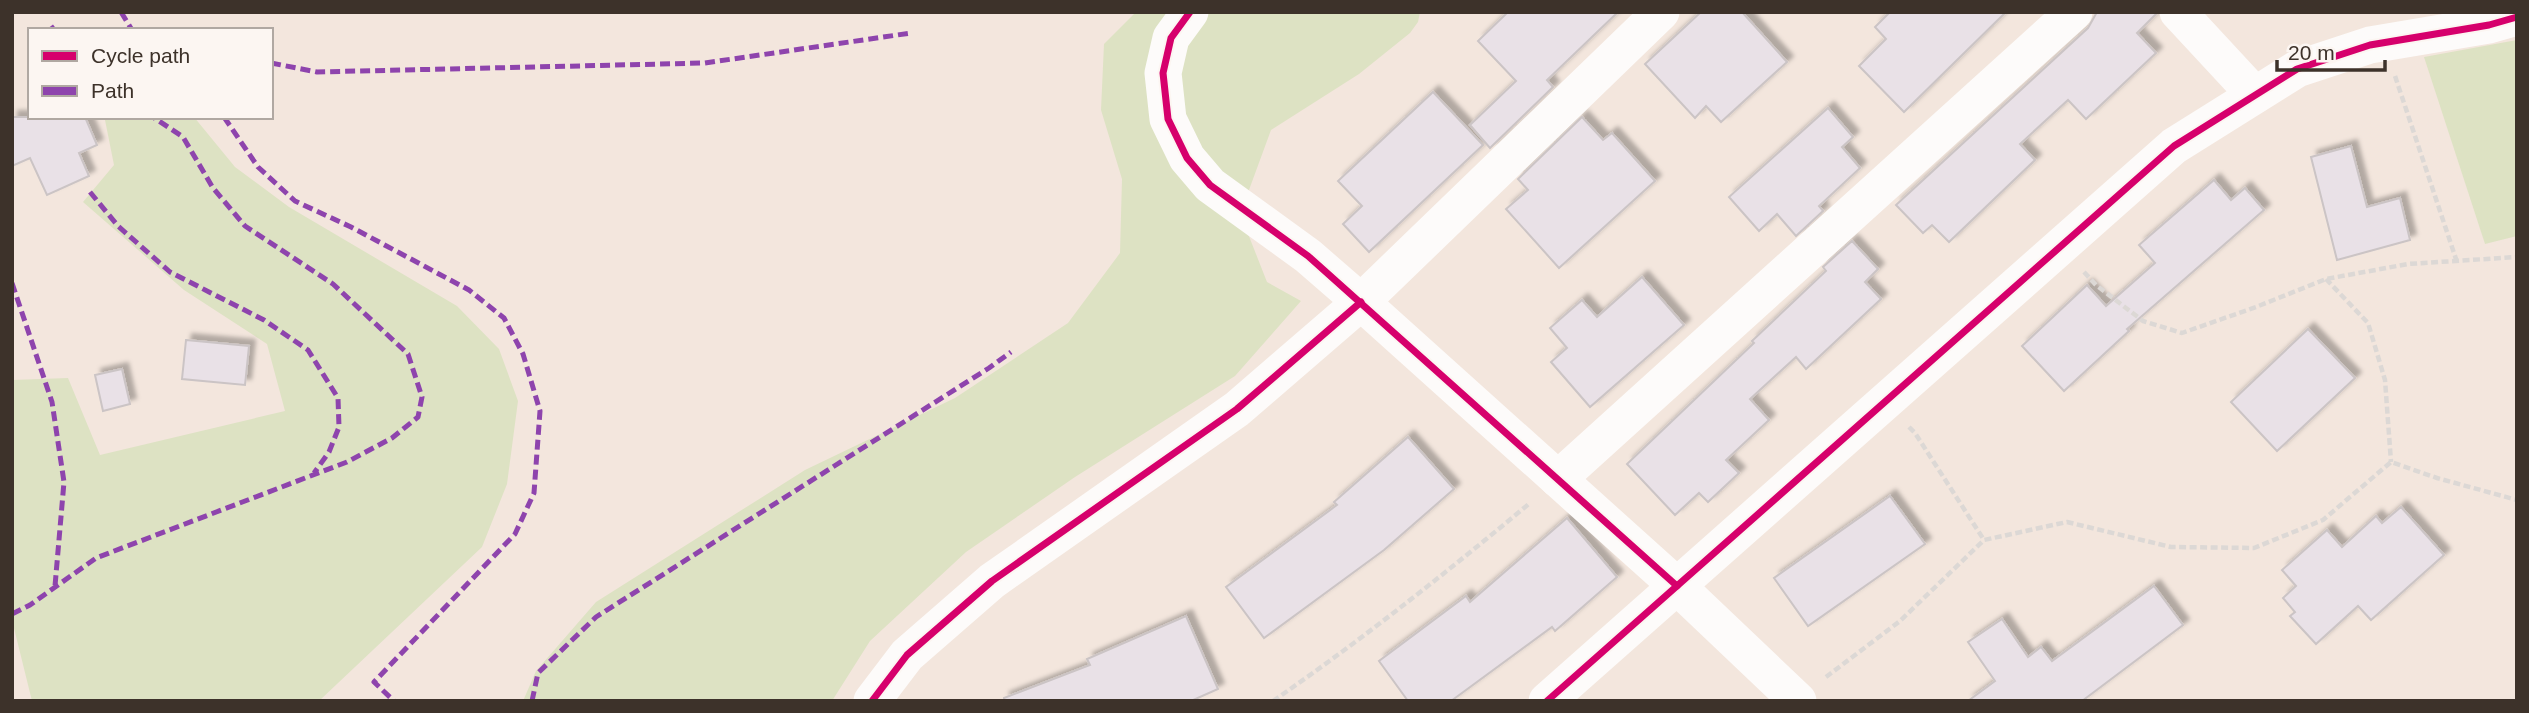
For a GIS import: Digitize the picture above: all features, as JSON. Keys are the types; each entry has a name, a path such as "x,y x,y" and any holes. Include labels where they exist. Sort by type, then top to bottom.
{"street":[{"path":"1190,12 1171,38 1163,73 1168,118 1187,158 1210,185 1308,256 1361,302 1677,586 1797,700"},
{"path":"872,701 907,655 992,581 1237,409 1361,302 1661,12"},
{"path":"1558,479 2074,12"},
{"path":"2178,12 2255,95"},
{"path":"1547,701 2174,146 2297,69 2370,45 2379,27 2490,25 2517,17"}],"path":[{"path":"2379,27 2457,262"},
{"path":"2059,247 2096,285 2143,321 2182,333 2326,279 2408,264 2517,257"},
{"path":"2326,279 2368,323 2385,380 2391,462"},
{"path":"1883,404 1915,433 1984,540"},
{"path":"2391,462 2517,500"},
{"path":"1797,700 1900,621 1984,540 2067,522 2171,547 2254,548 2323,520 2391,462"},
{"path":"1273,701 1362,638 1558,479"}],"green space":[{"path":"1136,12 1420,12 1418,22 1410,33 1359,74 1271,130 1242,209 1243,221 1267,282 1301,301 1235,376 1075,477 966,552 870,641 832,701 523,701 536,671 596,602 805,470 955,398 1068,323 1120,253 1122,179 1101,110 1104,44"},
{"path":"2517,40 2517,236 2485,244 2424,57"},
{"path":"196,119 235,167 289,207 457,306 499,349 518,401 507,484 482,547 319,701 32,701 12,620 12,380 68,378 100,455 285,411 267,344 184,290 83,202 114,165 105,120"}],"building":[{"path":"1508,12 1618,12 1547,80 1553,87 1490,148 1470,125 1516,81 1478,41"},
{"path":"1701,12 1742,12 1787,62 1721,122 1706,106 1695,118 1645,64"},
{"path":"1890,12 2006,12 1904,112 1859,66 1886,39 1875,27"},
{"path":"2097,12 2158,12 2137,33 2156,53 2086,119 2068,100 2020,144 2035,160 1949,242 1932,225 1923,233 1896,205 2088,28"},
{"path":"1433,92 1483,145 1369,252 1343,224 1362,206 1338,181"},
{"path":"1828,108 1853,137 1842,147 1860,168 1819,206 1823,211 1796,236 1777,214 1759,231 1729,197"},
{"path":"12,117 86,119 97,145 79,153 89,176 47,195 30,158 12,166"},
{"path":"1582,117 1603,140 1612,133 1655,181 1559,268 1506,209 1528,190 1518,179"},
{"path":"2351,146 2367,207 2400,198 2410,240 2337,260 2311,157"},
{"path":"2214,180 2231,200 2245,188 2264,210 2127,329 2129,331 2064,391 2022,346 2087,285 2106,306 2155,263 2139,245"},
{"path":"1852,241 1878,269 1865,282 1881,299 1806,369 1796,357 1750,399 1769,420 1726,460 1739,473 1708,502 1699,493 1675,515 1627,464 1754,343 1752,341 1826,271 1823,267"},
{"path":"1642,277 1684,325 1590,407 1551,362 1567,348 1550,328 1582,300 1597,317"},
{"path":"2308,329 2355,378 2277,451 2231,402"},
{"path":"186,340 249,346 245,385 182,379"},
{"path":"122,369 130,404 103,411 95,375"},
{"path":"1408,437 1454,489 1384,550 1264,638 1226,587 1337,505 1334,502"},
{"path":"1890,496 1925,544 1808,626 1774,578"},
{"path":"2401,507 2444,555 2371,620 2358,606 2316,644 2290,616 2295,612 2283,598 2296,586 2282,570 2327,530 2342,547 2376,516 2382,523"},
{"path":"1567,518 1617,577 1555,631 1552,627 1451,701 1408,701 1379,661 1466,596 1470,602"},
{"path":"2154,586 2183,625 2082,701 1968,701 1995,681 1968,642 2002,619 2028,657 2041,647 2052,661"},
{"path":"1186,616 1218,689 1191,701 1004,701 1004,698 1090,665 1087,659"}],"marked path":[{"path":"121,12 131,28"},
{"path":"273,63 317,72 705,63 911,33"},
{"path":"12,614 30,605 96,558 347,462 392,438 418,417 422,397 408,354 333,284 245,226 213,188 183,137 156,119"},
{"path":"225,119 258,167 295,201 351,227 469,290 504,318 523,354 540,411 534,493 515,534 374,682 394,701"},
{"path":"90,192 118,226 170,272 264,320 308,350 338,398 339,427 329,452 314,473"},
{"path":"12,283 52,402 64,482 55,586"},
{"path":"532,701 538,673 596,617 1011,352"}],"cycle path":[{"path":"1190,12 1171,38 1163,73 1168,119 1187,158 1210,185 1308,256 1677,586"},
{"path":"1547,701 2174,146 2297,69 2370,45 2489,25 2517,17"},
{"path":"872,701 907,655 992,581 1237,409 1361,302"}]}
